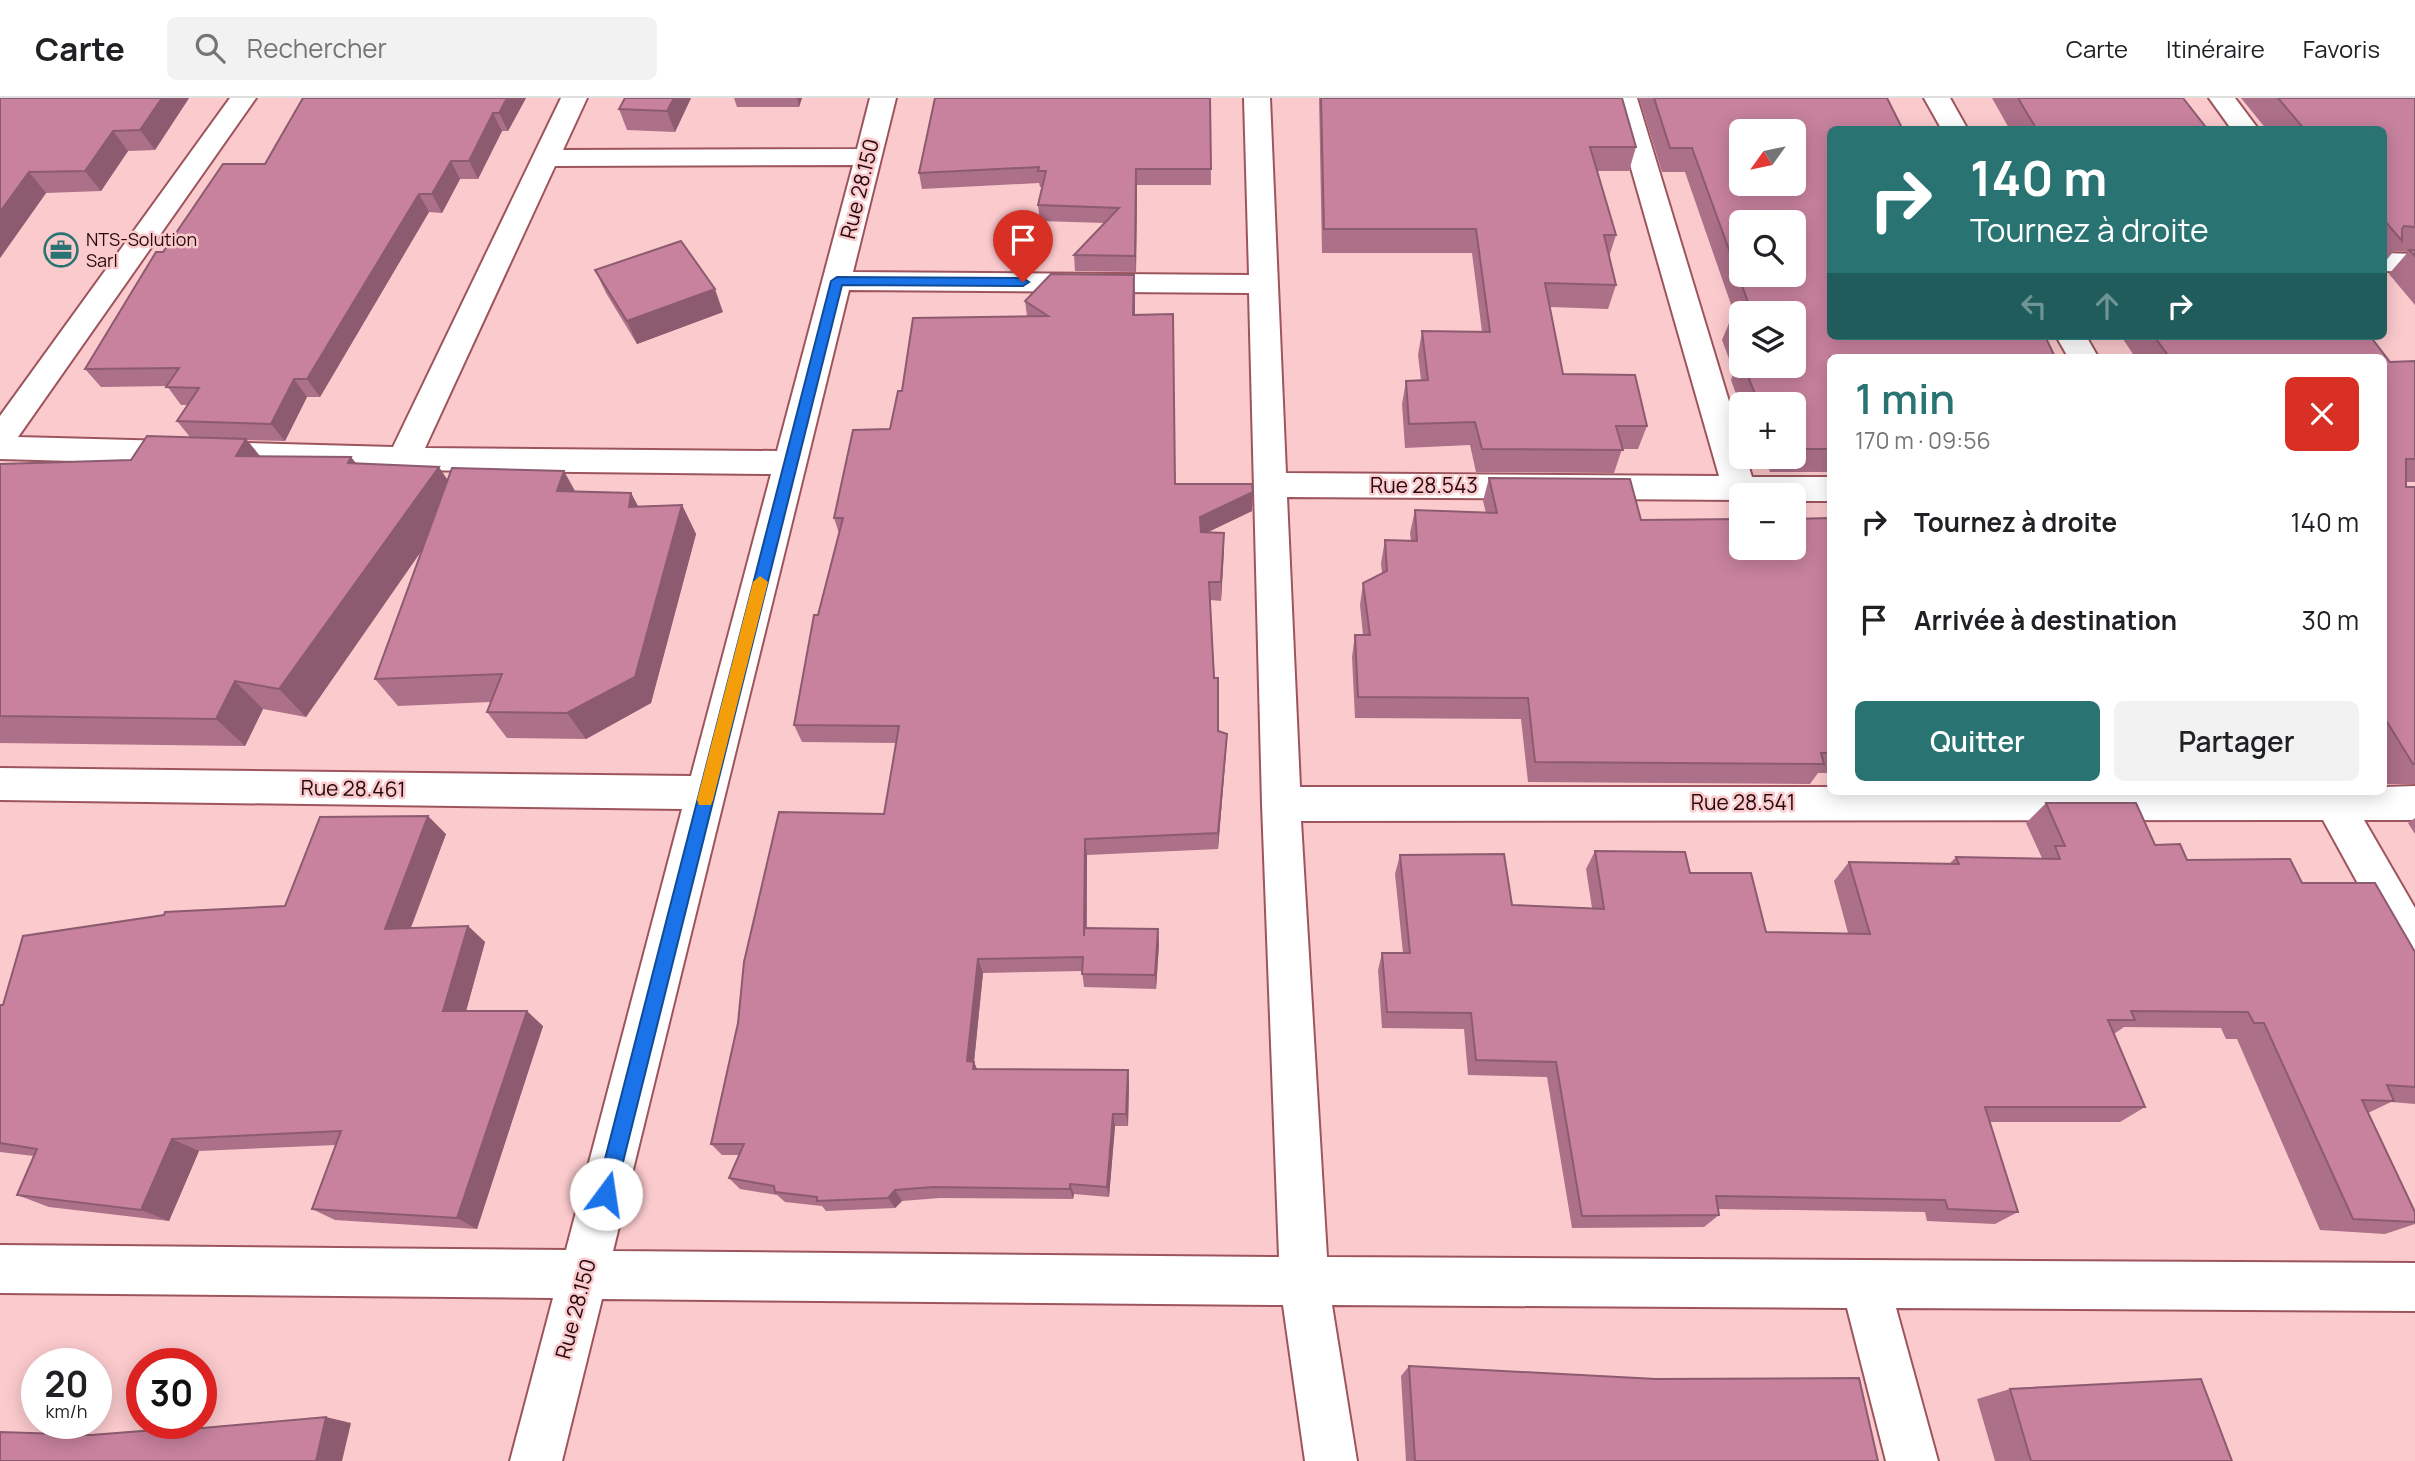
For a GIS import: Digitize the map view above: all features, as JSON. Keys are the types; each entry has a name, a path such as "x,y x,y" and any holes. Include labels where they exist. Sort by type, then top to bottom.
{"street":[{"path":"0,439 243,98"},
{"path":"404,459 574,98"},
{"name":"Rue 28.150","path":"536,1461 586,1274 883,98"},
{"path":"1257,98 1281,804 1304,1281 1331,1461"},
{"path":"1624,98 1738,483"},
{"path":"1937,98 1953,126"},
{"path":"2222,98 2243,126"},
{"path":"546,158 868,157"},
{"path":"2387,262 2415,263"},
{"path":"837,281 1263,284"},
{"path":"0,448 404,459 790,463"},
{"name":"Rue 28.543","path":"1270,485 1729,488"},
{"name":"Rue 28.543","path":"1806,489 1827,489"},
{"name":"Rue 28.461","path":"0,784 707,793"},
{"path":"2330,796 2415,947"},
{"name":"Rue 28.541","path":"1281,804 2330,796 2415,803"},
{"path":"0,1269 1304,1281 2415,1287"},
{"path":"1865,1283 1912,1461"}],"building":[{"path":"0,98 162,98 140,130 113,131 85,171 29,172 0,212"},
{"path":"303,98 507,98 499,113 493,113 469,161 451,161 432,194 419,194 307,379 294,379 271,424 177,421 199,388 166,387 179,368 85,369 156,252 163,252 223,164 265,164"},
{"path":"625,98 674,98 667,111 619,109"},
{"path":"935,98 1210,98 1211,169 1136,169 1135,256 1074,255 1119,208 1038,205 1046,171 1038,171 1039,167 919,173"},
{"path":"1321,98 1622,98 1636,147 1590,147 1616,235 1604,235 1616,285 1545,283 1563,374 1635,375 1647,426 1616,426 1623,450 1482,449 1475,422 1409,424 1406,381 1428,380 1422,331 1490,332 1476,229 1324,229"},
{"path":"1654,98 1887,98 1901,126 1827,126 1827,340 2047,340 2054,354 1827,354 1827,449 1806,449 1806,392 1754,392 1749,378 1806,378 1806,301 1748,301 1743,287 1806,287 1806,210 1729,210 1729,250 1692,148 1670,148"},
{"path":"2018,98 2183,98 2205,126 2035,126"},
{"path":"2278,98 2415,98 2415,227 2404,226 2402,241 2387,224 2387,126 2302,126"},
{"path":"681,241 715,289 627,321 595,270"},
{"path":"1051,274 1134,275 1133,315 1173,314 1175,484 1252,484 1253,492 1200,517 1201,532 1224,533 1221,582 1209,582 1214,678 1218,678 1218,731 1227,734 1218,833 1085,839 1084,928 1158,929 1155,975 1082,974 1083,957 978,959 967,1061 974,1062 973,1069 1128,1070 1126,1114 1113,1114 1107,1187 1070,1184 1070,1189 933,1187 895,1190 888,1198 817,1201 817,1197 775,1192 774,1186 729,1178 744,1144 711,1144 738,1023 744,962 779,812 884,814 899,726 794,725 814,615 818,615 843,518 834,518 853,430 890,429 898,391 902,391 913,318 1048,316 1025,301"},
{"path":"2157,340 2373,340 2384,354 2167,354"},
{"path":"2387,358 2390,362 2415,361 2415,459 2406,459 2406,487 2415,487 2413,764 2387,722"},
{"path":"147,436 246,439 236,456 351,457 348,463 439,467 279,689 235,681 216,719 0,716 0,464 131,460"},
{"path":"452,468 564,471 557,491 631,493 629,507 682,505 635,677 567,713 487,712 502,674 375,679"},
{"path":"1489,478 1630,479 1641,520 1729,519 1729,560 1806,560 1806,519 1827,518 1827,753 1821,753 1824,764 1535,762 1528,698 1358,697 1355,635 1370,635 1363,583 1387,571 1385,540 1417,541 1415,510 1497,513"},
{"path":"2046,803 2136,803 2155,845 2180,844 2187,860 2290,859 2302,883 2375,883 2415,952 2415,1087 2387,1085 2394,1101 2362,1100 2415,1212 2415,1222 2353,1219 2264,1023 2254,1023 2248,1012 2131,1011 2135,1020 2108,1020 2145,1107 1985,1107 2018,1212 1948,1209 1945,1200 1716,1196 1719,1215 1582,1216 1556,1062 1476,1060 1471,1013 1387,1012 1382,953 1410,953 1400,855 1504,854 1512,905 1604,909 1595,851 1685,852 1690,873 1751,873 1766,932 1870,934 1849,862 1959,864 1956,857 2060,859 2055,846 2065,846"},
{"path":"428,816 385,929 468,926 443,1011 527,1011 457,1218 312,1209 341,1131 172,1139 141,1210 17,1195 37,1149 0,1143 0,1005 3,1005 23,936 164,915 165,912 285,906 320,817"},
{"path":"1409,1366 1656,1379 1859,1378 1878,1461 1415,1461"},
{"path":"2201,1379 2232,1461 2031,1461 2010,1389"},
{"path":"326,1417 316,1461 0,1461 0,1432 21,1433 21,1439 112,1439 112,1433 126,1432 126,1439 217,1439 217,1427"}],"slow traffic":[{"path":"705,800 760,582"}],"place":[{"name":"NTS-Solution Sarl","path":"61,250"}],"route":[{"path":"606,1194 837,281 1023,282"}]}
